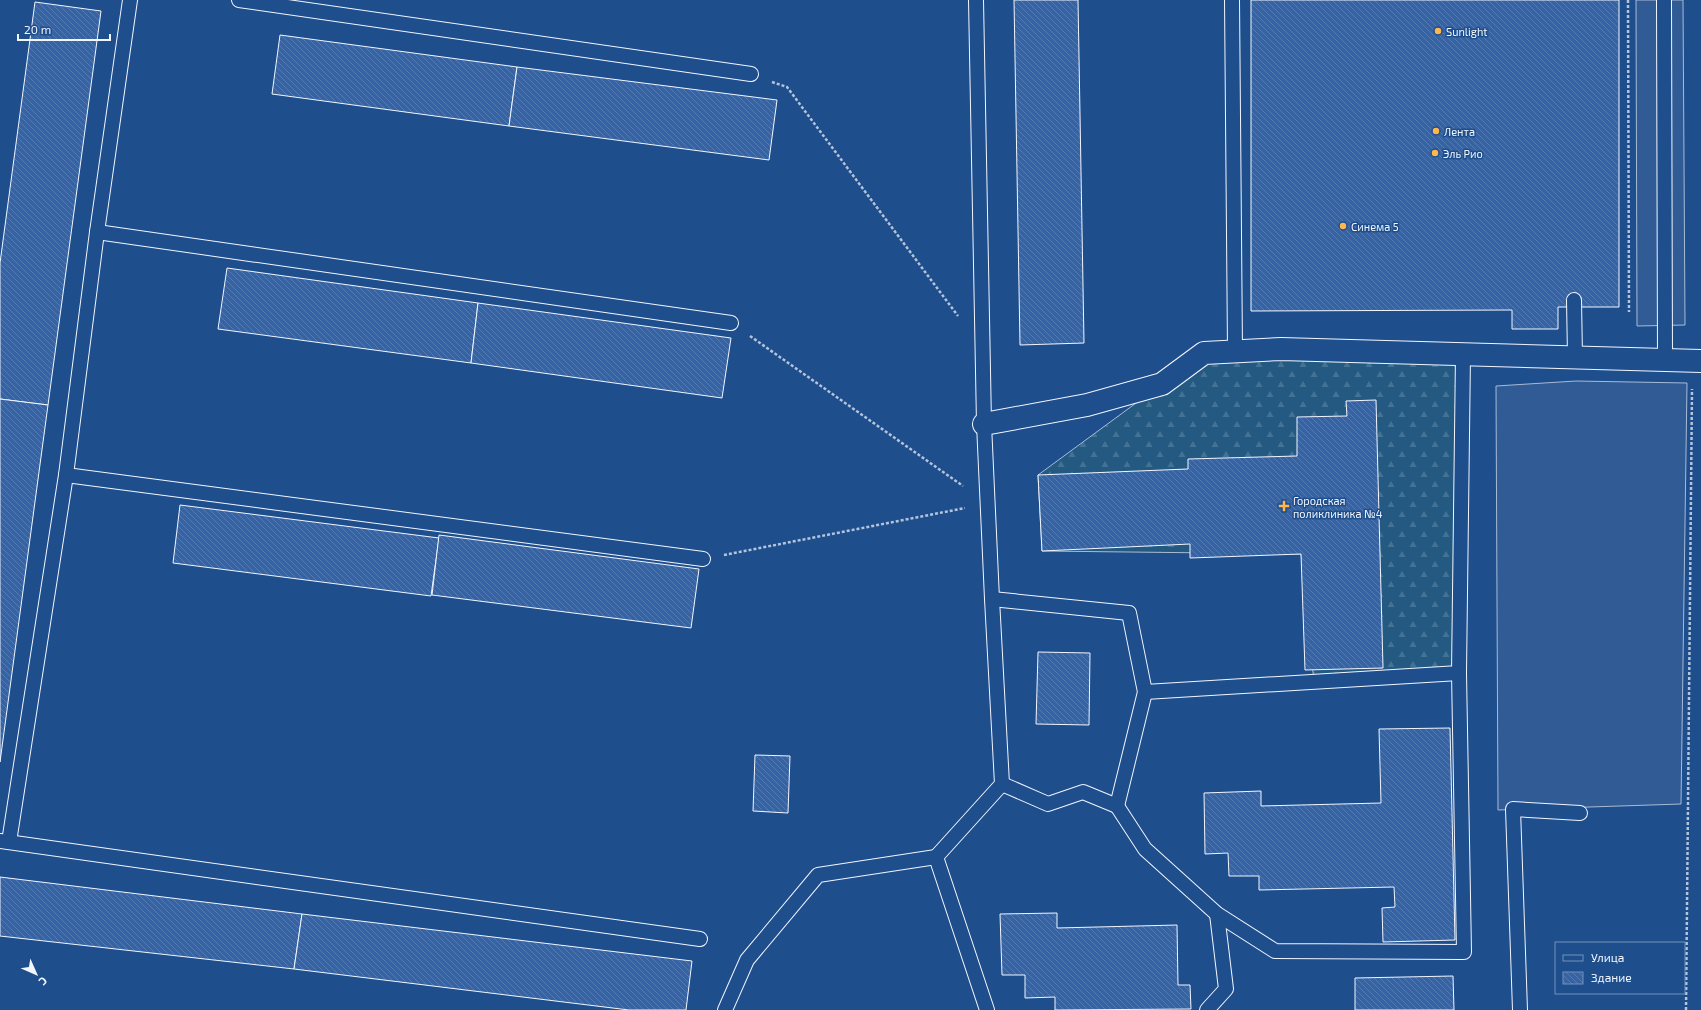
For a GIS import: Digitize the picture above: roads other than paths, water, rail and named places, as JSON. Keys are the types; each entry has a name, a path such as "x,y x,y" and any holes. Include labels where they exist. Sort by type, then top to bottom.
{"street":[{"path":"984,424 1087,405 1162,384 1204,353 1281,349 1696,361"}],"lane":[{"path":"130,0 97,232 66,475 5,842 700,939"},
{"path":"239,0 751,74"},
{"path":"725,1010 747,960 818,875 936,857 1002,784 984,424 976,0"},
{"path":"1232,0 1235,351"},
{"path":"1664,0 1666,360"},
{"path":"97,232 731,323"},
{"path":"1574,300 1575,357"},
{"path":"1002,784 1048,804 1082,792 1117,806 1145,849 1217,914 1275,951 1464,952 1459,673 1464,354"},
{"path":"66,475 703,559"},
{"path":"992,598 1129,613 1145,692 1117,806"},
{"path":"1145,692 1459,673"},
{"path":"1520,1010 1513,809 1580,813"},
{"path":"936,857 987,1010"},
{"path":"1207,1010 1226,989 1217,914"}],"place":[{"name":"Sunlight","path":"1438,31"},
{"name":"Лента","path":"1436,131"},
{"name":"Эль Рио","path":"1435,153"},
{"name":"Синема 5","path":"1343,226"},
{"name":"Городская поликлиника №4","path":"1284,506"}]}
